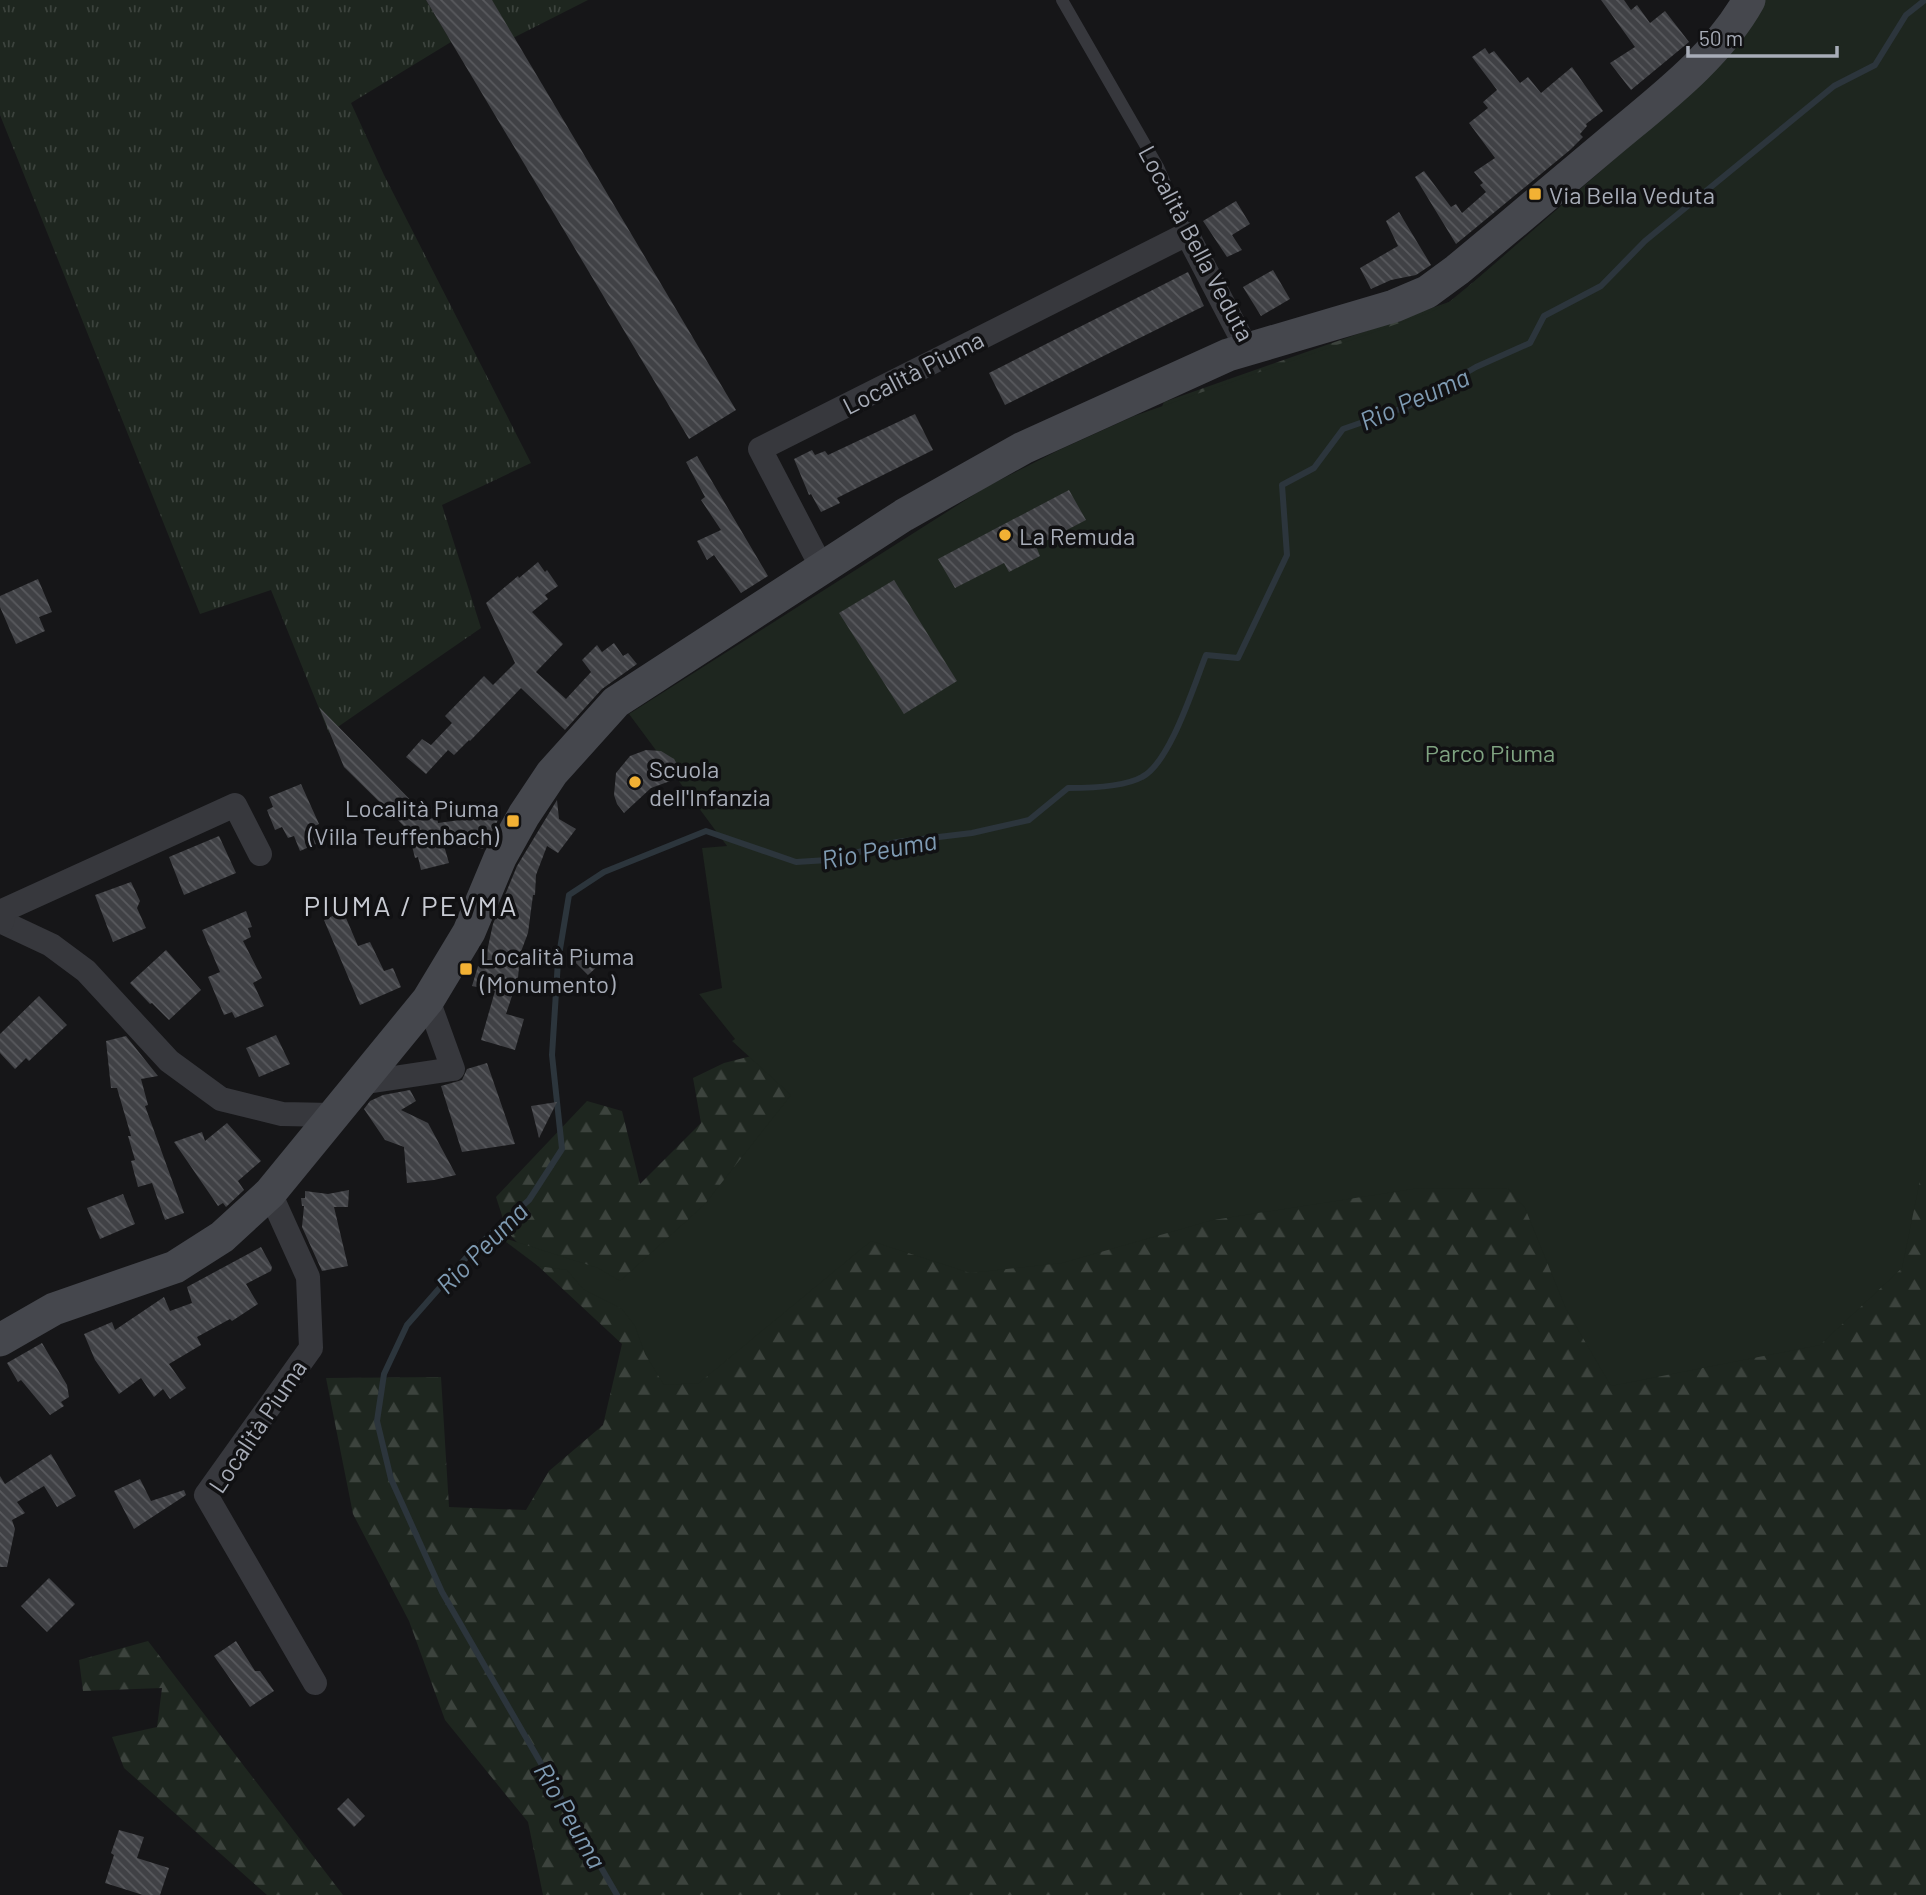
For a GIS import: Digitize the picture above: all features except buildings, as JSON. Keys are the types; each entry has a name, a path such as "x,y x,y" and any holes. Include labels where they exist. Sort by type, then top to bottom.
{"street":[{"name":"Località Bella Veduta","path":"1186,234 1247,349 1394,306 1427,292 1543,199 1687,74 1723,38 1749,0"},
{"name":"Località Piuma","path":"822,568 760,449 1186,234"},
{"path":"0,1340 54,1309 175,1268 222,1237 270,1193 428,1000 469,932 500,858 524,815 561,763 616,702 904,515 1023,448 1228,355 1247,349"},
{"path":"260,854 235,805 4,910 1,921 51,945 86,971 169,1061 222,1099 282,1114 332,1115"},
{"path":"360,1083 453,1069 428,1000"},
{"name":"Località Piuma","path":"270,1193 308,1277 310,1348 206,1495 315,1683"}],"lane":[{"name":"Località Bella Veduta","path":"1062,0 1158,167 1186,234"}],"green space":[{"path":"0,0 426,0 451,42 351,103 384,175 531,463 442,505 481,628 329,733 271,590 200,614 0,115"},
{"path":"492,0 588,0 513,38"},
{"name":"Parco Piuma","path":"1761,0 1926,0 1926,1151 1902,1268 1820,1345 1611,1386 1566,1309 1525,1208 1508,1188 1413,1189 1213,1220 1062,1263 970,1273 871,1241 699,1383 664,1385 645,1354 635,1326 622,1309 583,1289 567,1270 538,1266 498,1236 598,1268 620,1281 704,1205 791,1095 732,1041 735,1039 699,994 722,988 702,848 727,846 629,714 986,487 1059,450 1134,416 1431,312 1454,299 1688,95"},
{"path":"1926,0 1926,1895 543,1895 528,1822 445,1720 409,1621 353,1514 326,1378 441,1377 449,1507 526,1510 549,1471 603,1425 622,1344 538,1266 507,1231 496,1197 587,1101 622,1111 640,1184 701,1123 693,1078 724,1063 771,1051 1154,424 1164,402 1449,302 1635,150"},
{"path":"148,1641 343,1895 267,1895 124,1768 112,1737 157,1727 162,1688 83,1691 79,1660"}],"waterway":[{"name":"Rio Peuma","path":"617,1895 442,1592 391,1479 377,1421 384,1374 407,1325 472,1251 529,1200 562,1149 552,1055 558,961 569,895 604,872 706,831 796,862 828,860 897,842 972,833 1029,820 1068,788 1116,785 1142,777 1152,769 1171,740 1206,655 1238,658 1287,555 1282,485 1314,468 1343,429 1409,406 1476,367 1530,343 1544,316 1601,286 1645,241 1834,86 1875,65 1906,15 1925,0"}],"place":[{"name":"Via Bella Veduta","path":"1535,194"},
{"name":"La Remuda","path":"1005,535"},
{"name":"Scuola dell'Infanzia","path":"635,782"},
{"name":"Località Piuma (Villa Teuffenbach)","path":"513,821"},
{"name":"Località Piuma (Monumento)","path":"466,969"}],"district":[{"name":"PIUMA / PEVMA","path":"411,905"}]}
